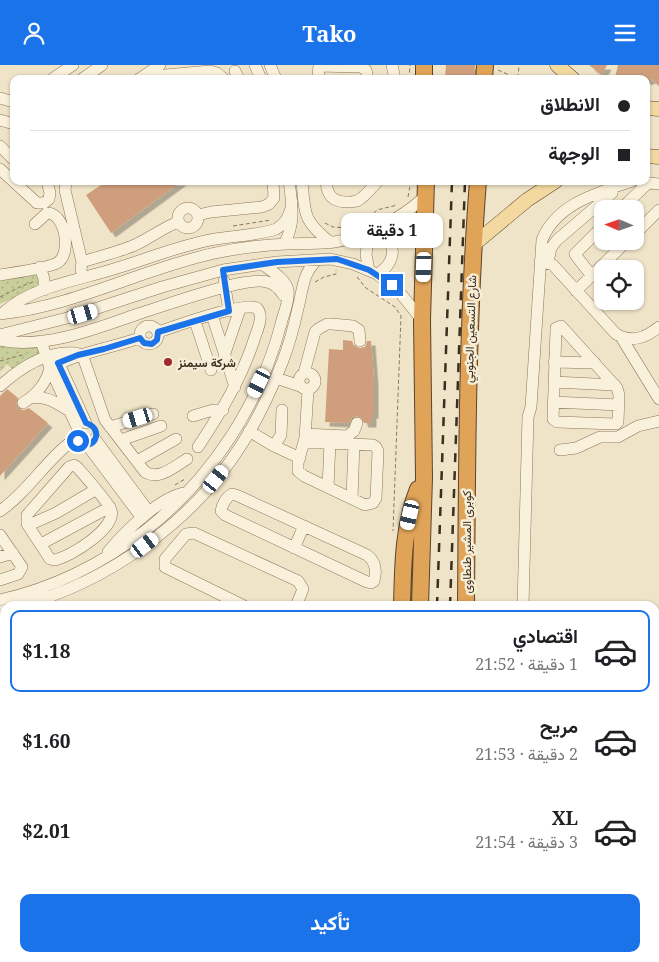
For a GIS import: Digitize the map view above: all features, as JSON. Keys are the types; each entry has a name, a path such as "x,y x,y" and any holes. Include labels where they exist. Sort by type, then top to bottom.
{"highway":[{"name":"شارع التسعين الجنوبي","path":"467,478 468,351 478,185"},
{"path":"420,601 424,478 422,320 426,188"},
{"path":"402,601 403,555 406,529 413,503 424,478"},
{"name":"كوبرى المشير طنطاوى","path":"466,601 467,478"}],"main road":[{"path":"557,65 568,75"},
{"path":"473,245 527,200 550,185"}],"street":[{"path":"58,75 73,65"},
{"path":"88,75 102,65"},
{"path":"319,70 361,67 366,70 367,75"},
{"path":"319,70 356,71 361,75"},
{"path":"155,73 210,71 220,75"},
{"path":"0,146 10,156"},
{"path":"0,167 10,177"},
{"path":"632,200 654,183"},
{"path":"18,185 37,203 44,203 49,199 48,185"},
{"path":"66,185 65,190 82,262 81,268 86,278"},
{"path":"82,262 129,247 178,222 178,215 185,208 191,208 198,215 266,206 274,198 274,185"},
{"path":"284,244 292,224 290,185"},
{"path":"302,185 307,219 317,232 331,243"},
{"path":"327,185 331,198 339,202 358,200 374,185"},
{"path":"523,601 528,417 531,407 536,245 541,227 552,213 562,205 601,185"},
{"path":"532,342 544,261 542,240 546,230 562,213 588,197 620,185"},
{"path":"1,314 63,301 185,261 248,248 284,244 331,243 352,238 403,214 426,188"},
{"path":"544,261 556,240 612,193"},
{"path":"1,314 23,298 44,290 167,251 215,239 275,229 287,219 292,201"},
{"path":"644,225 659,210"},
{"path":"0,275 58,263 66,250 63,225 55,215 45,214 38,226"},
{"path":"371,230 386,235 392,247 388,266 373,272"},
{"path":"371,230 366,255 373,272"},
{"path":"592,276 576,257 575,253 594,235"},
{"path":"215,239 248,248"},
{"path":"576,291 618,250"},
{"path":"0,335 75,316 162,287 223,270 262,264 337,259 373,272 401,294 422,320"},
{"path":"36,601 88,579 126,559 153,539 196,501 227,466 249,431 277,375 293,330 303,281 308,269 317,260"},
{"path":"544,261 556,268 612,331 621,337 631,339 642,338 659,327"},
{"path":"0,600 59,581 102,559 146,530 187,493 215,459 249,404 268,362 286,306 288,295 286,287 276,275 262,264"},
{"path":"44,266 56,286"},
{"path":"44,266 44,290"},
{"path":"223,270 225,287 235,310 224,356"},
{"path":"0,386 20,369 99,327 225,287 252,281 267,281 282,292 286,306"},
{"path":"0,340 21,343 49,353 82,354 140,338 140,331 148,326 154,327 158,332 212,315 254,307 259,310 261,316 251,347 235,387 223,410 198,447"},
{"path":"212,315 235,387"},
{"path":"195,321 211,370"},
{"path":"561,326 578,344 615,385 618,391 618,422 616,424 557,422 553,419 556,330 561,326"},
{"path":"305,435 330,443 376,447 376,498 373,503 365,505 301,474 298,467 305,435 303,381 313,343 320,333 329,329 351,331 357,341"},
{"path":"621,337 659,399"},
{"path":"532,342 578,344"},
{"path":"49,353 43,386 27,400 48,399 70,411"},
{"path":"49,353 70,411 80,429"},
{"path":"0,511 19,496 80,429 91,425 97,434 91,442 80,443 80,429 49,353"},
{"path":"82,354 102,415 145,472 155,476 162,474 187,459"},
{"path":"554,361 595,363"},
{"path":"277,375 303,381"},
{"path":"554,382 615,385"},
{"path":"553,402 619,405"},
{"path":"193,416 213,410 223,410"},
{"path":"274,446 281,435 282,410"},
{"path":"110,427 153,414"},
{"path":"560,449 576,447 600,437 618,437 638,425 659,421"},
{"path":"305,435 345,430 354,423"},
{"path":"121,440 161,426"},
{"path":"249,431 274,446 300,458"},
{"path":"137,461 176,439"},
{"path":"91,442 146,515"},
{"path":"328,487 330,443"},
{"path":"352,498 354,444"},
{"path":"48,465 65,471"},
{"path":"48,465 56,482"},
{"path":"70,466 76,466 110,507 112,514 110,522 91,540 73,552 54,560 50,559 28,525 26,518 28,512 65,471 70,466"},
{"path":"212,484 230,495 236,495 369,556 375,565 374,581 371,583 367,582 223,514 222,507 230,495"},
{"path":"28,525 56,513 95,490"},
{"path":"187,493 196,501"},
{"path":"102,559 120,537 146,515 168,499 187,493"},
{"path":"41,544 110,507"},
{"path":"294,548 304,526"},
{"path":"234,601 168,569 164,562 186,534 194,533 298,581 303,589 298,601"},
{"path":"0,535 21,564 22,570 18,574 0,579"},
{"path":"153,539 168,555"},
{"path":"0,557 14,553"}],"path":[{"path":"488,71 502,75"},
{"path":"313,284 324,277 336,275 336,269 340,269"},
{"path":"354,274 368,291 395,307 401,316 393,534"},
{"path":"0,361 49,353"},
{"path":"170,488 188,477"}],"green space":[{"path":"36,272 39,275 41,287 0,304 0,281"},
{"path":"34,345 40,354 12,369 7,364 0,372 0,346"}],"building":[{"path":"446,65 475,65 474,75 445,75"},
{"path":"589,65 607,65 602,75"},
{"path":"618,65 659,65 659,85 650,79 650,75 616,75"},
{"path":"101,185 177,185 111,233 86,195"},
{"path":"343,340 352,341 354,346 360,348 365,347 367,341 371,341 374,380 374,414 372,414 372,423 364,423 362,418 356,416 349,423 325,422 329,349 343,350"},
{"path":"7,389 18,398 16,404 19,409 29,408 48,423 0,476 0,396"}],"railway":[{"path":"437,601 452,185"},
{"path":"450,601 465,185"}],"place":[{"name":"شركة سيمنز","path":"168,362"}],"route":[{"path":"78,441 83,445 90,444 97,434 95,429 86,423 58,363 78,355 140,338 144,343 152,344 157,340 158,332 229,311 223,270 277,262 337,259 369,270 392,285"}]}
